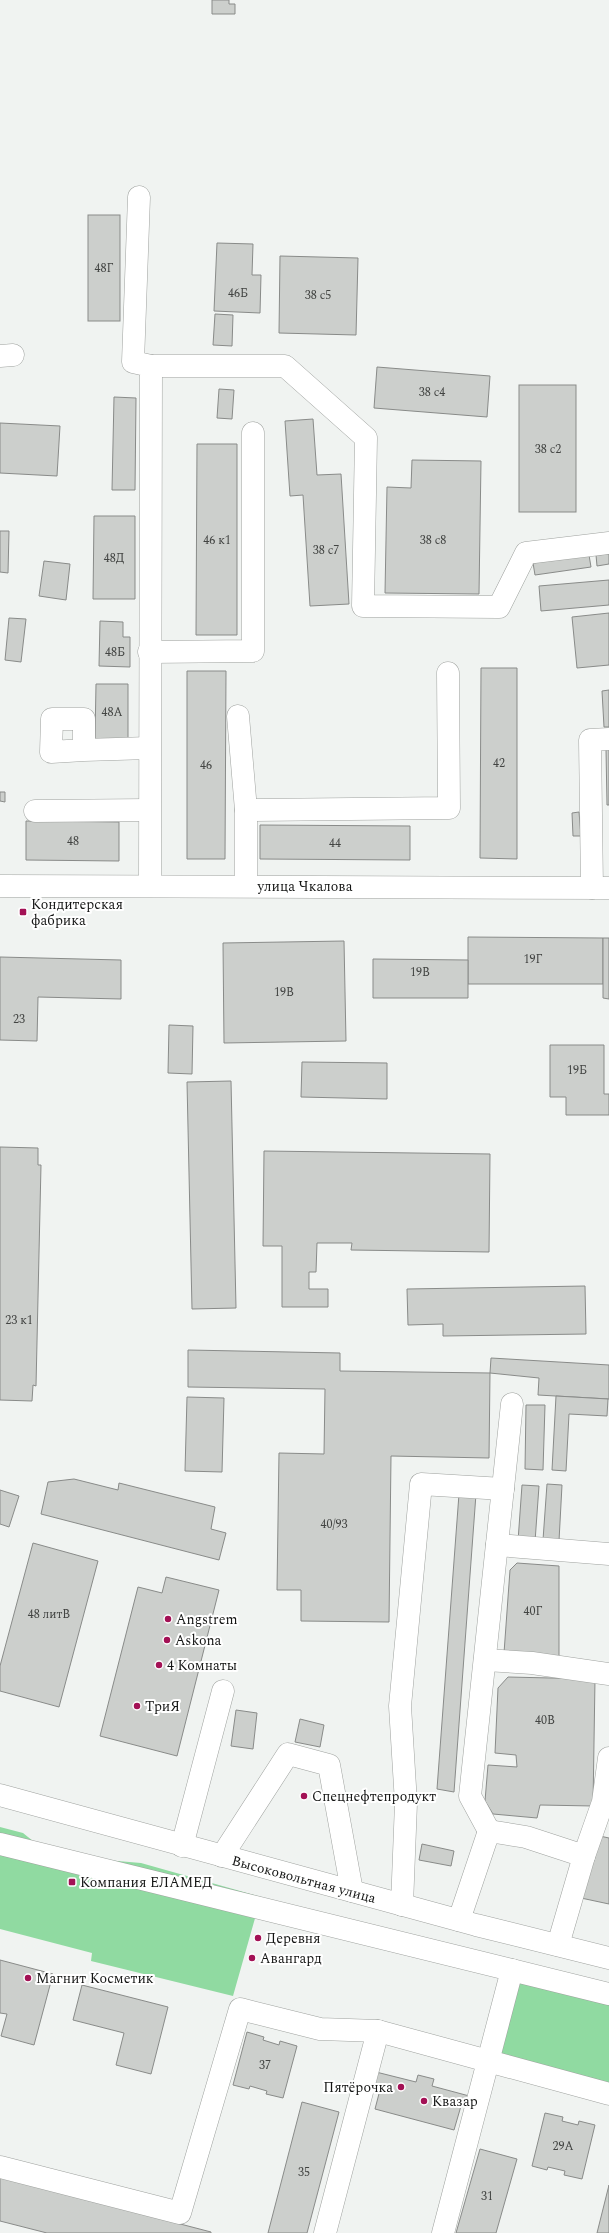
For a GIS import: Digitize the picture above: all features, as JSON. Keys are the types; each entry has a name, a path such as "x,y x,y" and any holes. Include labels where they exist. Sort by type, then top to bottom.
{"street":[{"path":"139,197 133,362 152,366 285,366 366,438 363,606 499,607 526,553 609,543"},
{"path":"150,886 149,652 152,366"},
{"path":"149,652 252,651 253,432"},
{"path":"246,810 449,808 448,673"},
{"path":"238,716 246,810 246,886"},
{"path":"600,888 590,740 609,739"},
{"path":"84,750 149,748"},
{"path":"35,811 149,810"},
{"name":"улица Чкалова","path":"0,886 600,888"},
{"path":"467,1923 489,1832 470,1796 512,1404"},
{"path":"402,1905 406,1803 400,1706 421,1484 503,1489"},
{"path":"497,1545 609,1554"},
{"path":"485,1660 532,1663 609,1674"},
{"path":"182,1846 223,1690"},
{"path":"222,1856 288,1754 329,1765 352,1891"},
{"path":"558,1945 584,1856 603,1802 609,1758"},
{"name":"Высоковольтная улица","path":"0,1795 467,1923 609,1958"},
{"path":"489,1832 526,1837 584,1856"},
{"path":"0,1844 609,1994"},
{"path":"443,2233 512,1970"},
{"path":"0,2167 180,2213 240,2009 320,2029 378,2031 609,2094"},
{"path":"325,2233 378,2031"}],"green space":[{"path":"0,1827 23,1833 38,1845 94,1859 141,1863 261,1897 233,1996 91,1961 92,1953 0,1929"},
{"path":"514,1982 609,2003 609,2088 495,2057"}],"building":[{"path":"212,0 229,0 229,4 235,4 235,14 212,14"},
{"path":"88,215 120,215 120,321 88,321"},
{"path":"217,243 253,244 252,275 261,275 260,313 214,311"},
{"path":"280,256 358,258 356,335 279,333"},
{"path":"215,314 233,315 232,346 213,345"},
{"path":"377,367 490,376 487,417 374,408"},
{"path":"519,385 576,385 576,512 519,512"},
{"path":"219,389 234,390 232,419 217,418"},
{"path":"114,397 136,398 135,490 112,490"},
{"path":"313,419 317,475 341,474 349,604 310,606 303,495 290,496 285,421"},
{"path":"0,423 60,426 57,476 0,473"},
{"path":"197,444 237,444 237,635 196,635"},
{"path":"412,460 481,461 479,594 385,593 387,487 411,488"},
{"path":"94,516 135,516 135,599 93,599"},
{"path":"0,531 9,531 8,573 0,572"},
{"path":"609,554 609,564 597,566 596,555"},
{"path":"589,555 591,567 535,575 533,563"},
{"path":"44,561 70,564 66,600 39,596"},
{"path":"609,580 609,605 541,611 539,586"},
{"path":"609,613 609,665 577,668 572,617"},
{"path":"9,618 26,619 21,662 5,660"},
{"path":"100,621 123,622 123,637 130,637 130,667 99,666"},
{"path":"481,668 517,668 517,859 480,858"},
{"path":"187,671 226,671 225,859 187,859"},
{"path":"96,684 128,684 128,739 95,739"},
{"path":"609,690 609,727 604,727 602,691"},
{"path":"606,749 609,749 609,805 607,805"},
{"path":"0,792 5,792 5,802 0,801"},
{"path":"579,812 581,836 573,836 572,813"},
{"path":"26,821 119,822 119,861 26,860"},
{"path":"260,825 410,826 410,860 260,859"},
{"path":"468,937 603,938 603,984 468,984"},
{"path":"603,938 609,938 609,999 603,998"},
{"path":"344,941 346,1041 224,1043 223,943"},
{"path":"0,957 121,960 121,999 38,997 37,1041 0,1040"},
{"path":"373,959 468,960 468,998 373,998"},
{"path":"169,1025 193,1026 192,1074 168,1073"},
{"path":"550,1045 604,1045 604,1094 609,1094 609,1115 566,1115 566,1097 550,1097"},
{"path":"302,1062 387,1063 387,1099 301,1097"},
{"path":"231,1081 236,1308 192,1309 187,1082"},
{"path":"0,1147 38,1148 38,1165 41,1165 36,1386 33,1385 32,1401 0,1400"},
{"path":"264,1151 490,1154 489,1252 351,1250 352,1243 317,1243 316,1272 309,1272 309,1289 328,1289 328,1307 282,1307 282,1246 263,1246"},
{"path":"585,1286 586,1334 443,1336 443,1324 408,1325 407,1289"},
{"path":"188,1350 340,1353 340,1371 490,1373 489,1458 391,1456 389,1622 301,1621 301,1590 277,1590 279,1453 324,1454 325,1389 188,1387"},
{"path":"491,1358 609,1365 609,1399 538,1395 539,1378 490,1373"},
{"path":"556,1396 608,1399 607,1416 569,1414 566,1471 552,1470"},
{"path":"187,1397 224,1398 222,1472 185,1471"},
{"path":"526,1405 545,1405 543,1470 525,1469"},
{"path":"74,1479 118,1490 119,1483 215,1507 211,1529 226,1533 219,1560 41,1514 48,1482"},
{"path":"547,1484 562,1485 559,1541 543,1540"},
{"path":"522,1485 539,1486 535,1542 518,1541"},
{"path":"0,1490 19,1496 9,1527 0,1524"},
{"path":"459,1494 476,1494 454,1792 437,1789"},
{"path":"33,1543 98,1561 59,1707 0,1691 0,1666"},
{"path":"517,1563 559,1566 559,1657 504,1653 510,1570"},
{"name":"4 Комнаты","path":"166,1577 219,1590 177,1756 100,1736 138,1587 162,1593"},
{"path":"508,1677 595,1679 593,1806 540,1805 537,1818 493,1814 485,1801 488,1765 517,1767 516,1755 495,1753 498,1688"},
{"path":"236,1710 257,1713 253,1749 231,1746"},
{"path":"300,1719 324,1725 320,1747 295,1742"},
{"path":"595,1835 609,1838 609,1904 581,1898"},
{"path":"422,1844 454,1851 451,1866 419,1860"},
{"path":"0,1960 53,1974 34,2045 1,2036 7,2014 0,2013"},
{"path":"82,1985 168,2007 151,2074 116,2065 124,2033 73,2020"},
{"path":"247,2032 264,2037 263,2040 279,2045 280,2041 297,2046 283,2098 266,2094 267,2091 250,2086 249,2089 233,2085"},
{"name":"Квазар","path":"376,2072 416,2082 418,2075 434,2079 432,2086 473,2097 470,2108 461,2106 454,2130 375,2109 381,2086 373,2084"},
{"path":"302,2102 339,2112 307,2233 268,2233"},
{"path":"545,2113 563,2117 562,2121 578,2125 579,2121 595,2125 582,2179 564,2175 565,2171 548,2167 547,2170 532,2166"},
{"path":"480,2149 517,2159 496,2233 456,2233"},
{"path":"0,2177 211,2233 47,2233 0,2221"},
{"path":"609,2185 609,2233 597,2233"}],"place":[{"name":"Кондитерская фабрика","path":"23,912"},
{"name":"Angstrem","path":"168,1619"},
{"name":"Askona","path":"167,1640"},
{"name":"4 Комнаты","path":"159,1665"},
{"name":"ТриЯ","path":"137,1706"},
{"name":"Спецнефтепродукт","path":"304,1796"},
{"name":"Компания ЕЛАМЕД","path":"72,1882"},
{"name":"Деревня","path":"258,1938"},
{"name":"Авангард","path":"252,1958"},
{"name":"Магнит Косметик","path":"28,1978"},
{"name":"Пятёрочка","path":"401,2087"},
{"name":"Квазар","path":"424,2101"}]}
